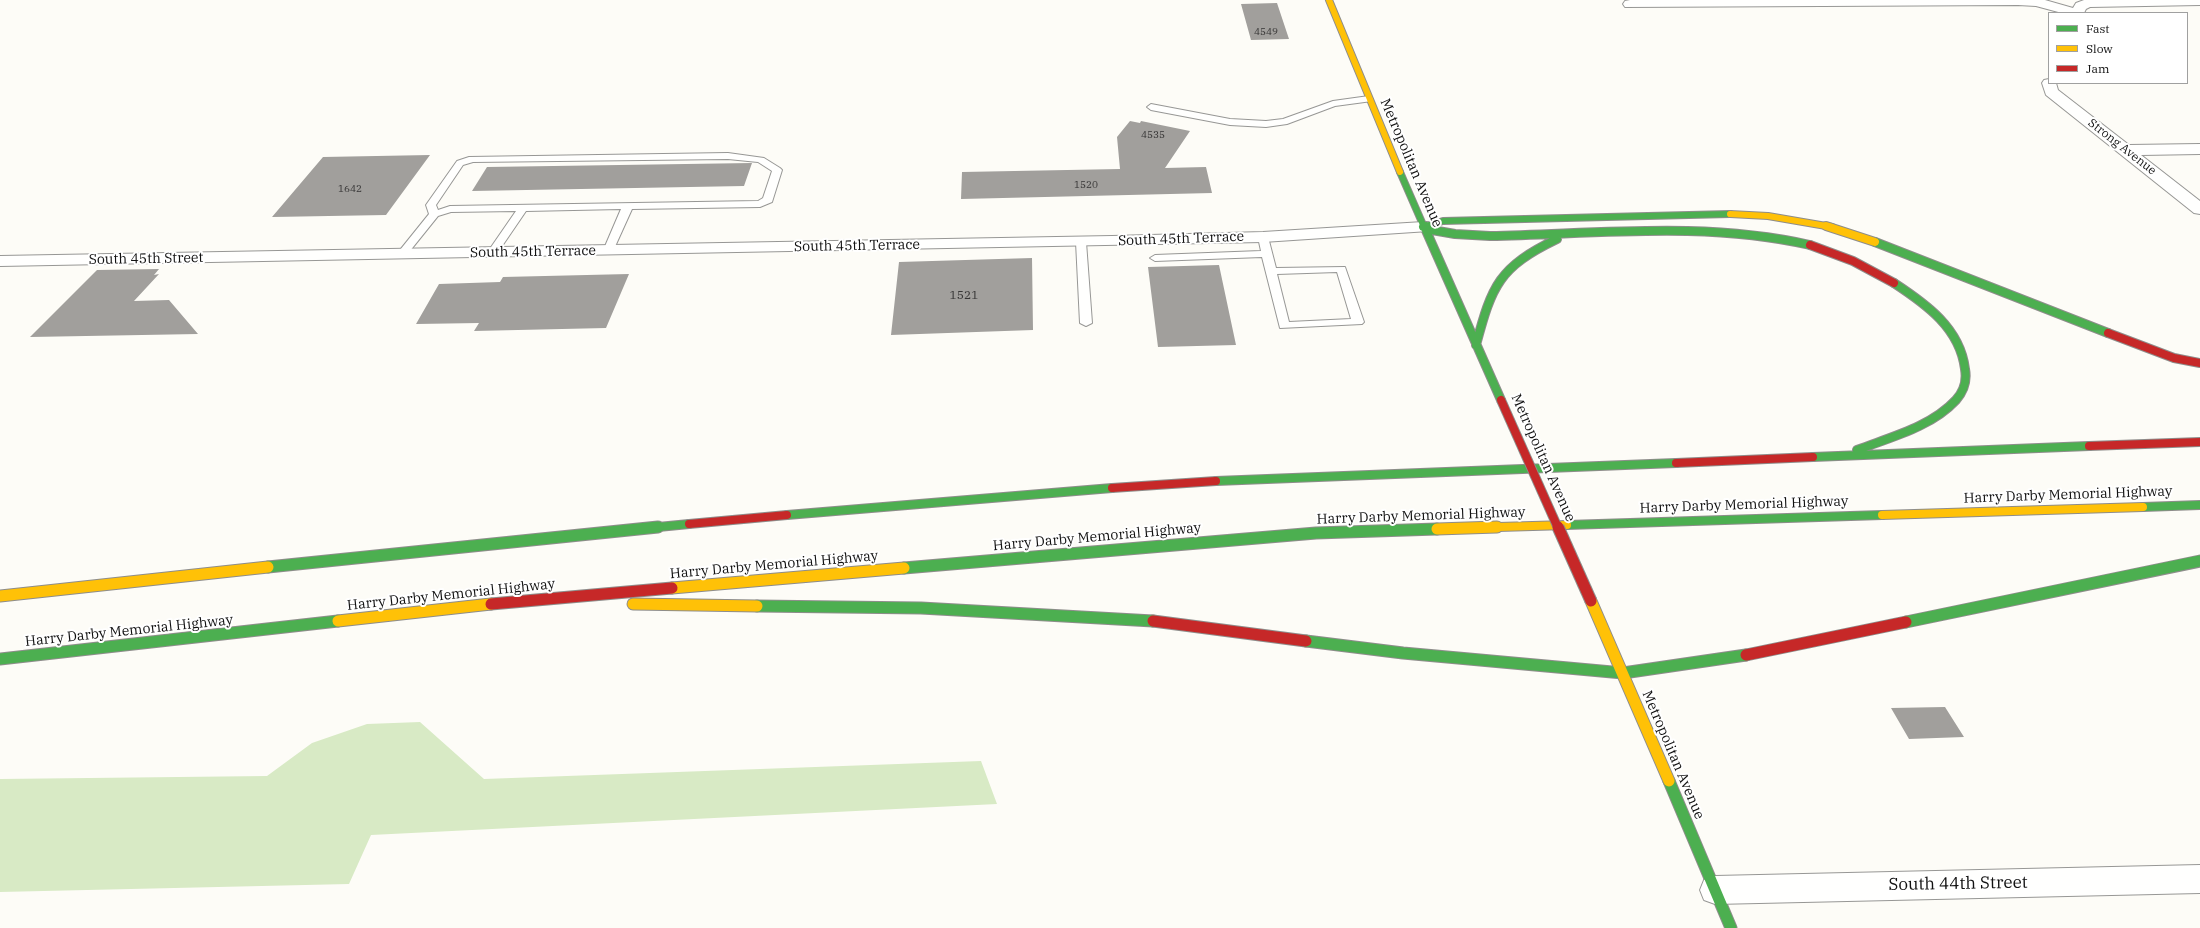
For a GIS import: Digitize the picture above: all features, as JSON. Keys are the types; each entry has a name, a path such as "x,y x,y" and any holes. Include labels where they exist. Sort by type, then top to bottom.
{"main road":[{"name":"Metropolitan Avenue","path":"1329,0 1423,228 1623,673 1731,928"},
{"path":"1423,228 1443,220 1730,214 1768,216 1832,227 1904,252 2027,304 2174,358 2200,363"},
{"path":"1423,228 1450,235 1566,235 1701,230 1762,233 1810,244 1852,258 1890,279 1934,310 1957,340 1967,366 1962,393 1941,413 1843,456"},
{"path":"1476,345 1492,288 1508,265 1532,249 1566,235"},
{"path":"0,596 471,545 836,510 1178,484 2200,442"},
{"name":"Harry Darby Memorial Highway","path":"0,659 512,602 1316,533 2200,505"},
{"path":"622,604 921,608 1154,621 1402,653 1623,673 1735,657 2200,561"},
{"path":"512,602 606,603"}],"street":[{"path":"1630,4 2018,1 2037,2 2072,12"},
{"path":"2077,12 2081,6 2088,3 2200,1"},
{"name":"Strong Avenue","path":"2049,84 2051,92 2127,150 2200,209"},
{"path":"2127,150 2200,149"},
{"name":"South 45th Terrace","path":"291,257 1081,242 1262,236 1423,228"},
{"name":"South 45th Street","path":"0,261 291,257"},
{"name":"South 44th Street","path":"1715,890 2200,879"}],"lane":[{"path":"1151,107 1230,122 1266,124 1284,122 1333,104 1369,99"},
{"path":"401,255 434,214 450,210 760,204 768,200 777,170 771,163 756,159 728,156 472,159 460,163 431,205 434,214"},
{"path":"608,251 628,206"},
{"path":"492,253 523,208"},
{"path":"1262,236 1284,326 1358,322 1341,269 1271,271"},
{"path":"1081,242 1086,323"},
{"path":"1155,258 1267,254"}],"green space":[{"path":"420,722 484,779 981,761 997,804 371,835 349,884 0,892 0,779 267,776 312,743 367,724"}],"building":[{"path":"1277,3 1289,39 1251,40 1241,4"},
{"path":"1130,121 1140,123 1141,121 1190,131 1165,168 1206,167 1212,193 961,199 962,172 1120,169 1117,137"},
{"path":"430,155 386,215 272,217 323,157"},
{"path":"752,163 744,186 472,191 487,167"},
{"path":"1032,258 1033,330 891,335 899,262"},
{"path":"1219,265 1236,345 1158,347 1148,267"},
{"path":"159,269 154,275 159,274 134,301 169,300 198,334 30,337 97,270"},
{"path":"629,274 606,328 474,331 479,323 416,324 439,284 500,282 503,277"},
{"path":"1945,707 1964,737 1909,739 1891,708"}],"traffic: fast":[{"path":"1400,172 1501,400"},
{"path":"1423,227 1443,221 1730,214"},
{"path":"1432,230 1443,233 1490,236 1704,230 1740,232 1775,237 1810,245"},
{"path":"1476,345 1487,306 1500,279 1509,268 1521,258 1557,239"},
{"path":"1875,242 2108,333"},
{"path":"1857,450 1909,430 1934,417 1945,410 1958,398 1965,384 1966,373 1964,358 1959,344 1951,332 1931,309 1894,283"},
{"path":"1813,457 2089,446"},
{"path":"1216,481 1676,463"},
{"path":"787,515 1112,488"},
{"path":"2143,507 2200,505"},
{"path":"1567,525 1882,515"},
{"path":"268,567 689,524"},
{"path":"904,568 1316,533 1437,529"},
{"path":"1906,622 2200,561"},
{"path":"757,606 921,608 1153,621"},
{"path":"0,659 338,621"},
{"path":"1306,641 1403,653 1623,673 1746,655"},
{"path":"1669,781 1731,928"}],"traffic: slow":[{"path":"1329,0 1400,172"},
{"path":"1730,214 1768,216 1832,227 1875,242"},
{"path":"1882,515 2143,507"},
{"path":"1437,529 1567,525"},
{"path":"0,596 268,567"},
{"path":"672,588 904,568"},
{"path":"1591,601 1669,781"},
{"path":"338,621 491,604"},
{"path":"633,604 757,606"}],"traffic: jam":[{"path":"1810,245 1853,261 1894,283"},
{"path":"2108,333 2174,358 2200,363"},
{"path":"1501,400 1591,601"},
{"path":"2089,446 2200,442"},
{"path":"1676,463 1813,457"},
{"path":"1112,488 1216,481"},
{"path":"689,524 787,515"},
{"path":"491,604 672,588"},
{"path":"1153,621 1306,641"},
{"path":"1746,655 1906,622"}]}
